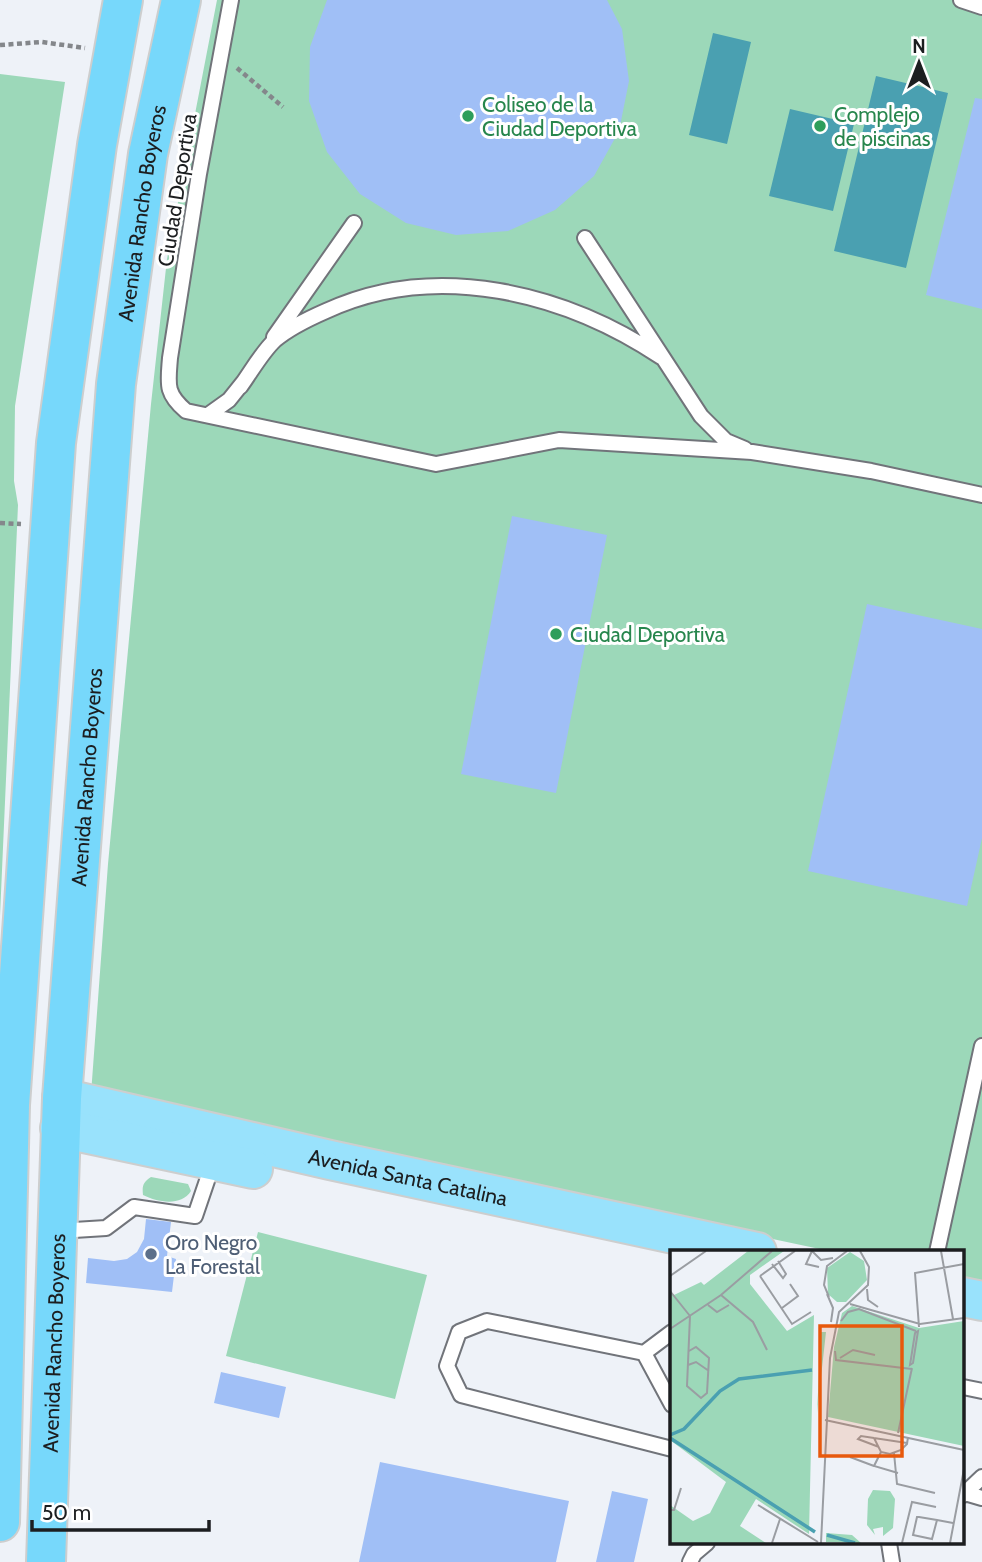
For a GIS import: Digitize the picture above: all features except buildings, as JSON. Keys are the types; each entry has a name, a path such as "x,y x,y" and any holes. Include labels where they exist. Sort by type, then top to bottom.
{"highway":[{"path":"0,1522 10,1105 56,443 97,145 123,0"},
{"name":"Avenida Rancho Boyeros","path":"46,1562 61,1103 116,383 148,154 181,0"},
{"path":"8,1228 20,1190 29,1138 61,1103 20,1088 16,1016"}],"main road":[{"name":"Avenida Santa Catalina","path":"61,1103 213,1161 670,1260"},
{"name":"Avenida Santa Catalina","path":"61,1103 748,1250"},
{"path":"964,1297 982,1301"},
{"path":"964,1323 982,1327"}],"lane":[{"name":"Ciudad Deportiva","path":"231,0 199,174 170,359 168,382 171,398 186,411 436,464 559,440 752,452 871,471 982,495"},
{"path":"961,0 982,8"},
{"path":"240,387 354,223"},
{"path":"585,238 701,416 726,441 752,452"},
{"path":"208,415 229,400 275,340 311,317 342,303 394,289 456,286 498,290 531,297 599,322 637,341 661,357"},
{"path":"937,1250 982,1045"},
{"path":"56,1231 106,1228 135,1207 195,1216 213,1161"},
{"path":"670,1334 644,1353 487,1321 459,1332 447,1366 461,1395 670,1448"},
{"path":"644,1353 670,1401"},
{"path":"964,1387 982,1391"},
{"path":"964,1494 982,1477"},
{"path":"964,1494 982,1498"},
{"path":"690,1562 706,1544"},
{"path":"889,1544 892,1562"}],"path":[{"path":"0,45 42,41 114,52"},
{"path":"221,53 283,107"}],"green space":[{"name":"Ciudad Deportiva","path":"217,0 982,0 982,1284 964,1280 964,1250 825,1250 91,1094 108,864 167,259"},
{"path":"0,74 65,82 15,406 14,481 18,505 0,916"},
{"path":"151,1177 188,1184 191,1191 181,1199 168,1202 143,1195 145,1183"},
{"path":"258,1232 427,1275 395,1399 226,1356"}],"water":[{"path":"713,33 751,42 727,144 689,135"},
{"path":"876,76 948,93 906,268 834,251"},
{"path":"790,109 854,124 833,211 769,196"}],"place":[{"name":"Coliseo de la Ciudad Deportiva","path":"468,116"},
{"name":"Complejo de piscinas","path":"820,126"},
{"name":"Ciudad Deportiva","path":"556,634"},
{"name":"Oro Negro La Forestal","path":"151,1254"}]}
